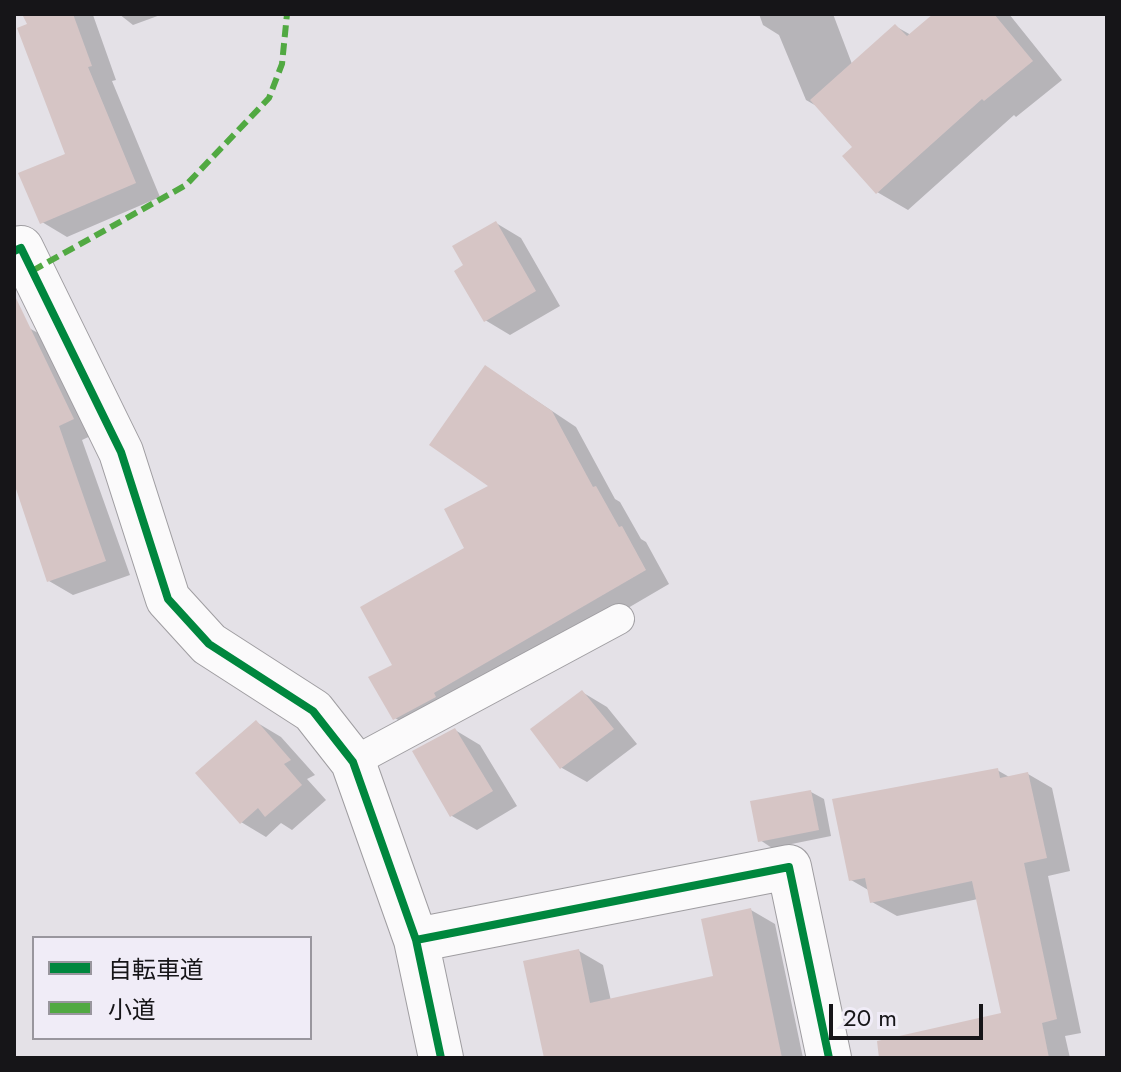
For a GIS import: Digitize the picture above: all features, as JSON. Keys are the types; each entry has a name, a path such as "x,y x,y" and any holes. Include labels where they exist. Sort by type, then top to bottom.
{"street":[{"path":"14,251 21,248 121,452 168,599 209,644 313,711 353,762 416,940 441,1058"},
{"path":"416,940 789,867 829,1058"}],"lane":[{"path":"353,762 619,619"}],"building":[{"path":"22,14 73,14 92,66 88,67 136,183 40,224 18,173 65,154 17,28 27,24"},
{"path":"933,14 994,14 1033,61 984,101 982,99 876,194 842,156 852,147 810,100 895,24 907,36"},
{"path":"496,221 536,291 484,322 454,271 463,265 452,246"},
{"path":"14,294 74,419 59,426 106,561 47,582 14,483"},
{"path":"485,365 552,411 593,487 596,486 619,527 622,526 646,570 393,720 368,677 392,665 360,607 464,548 444,509 488,486 429,445"},
{"path":"582,690 614,729 560,769 530,729"},
{"path":"256,720 291,760 284,764 302,785 265,817 258,808 240,824 195,773"},
{"path":"455,728 493,791 450,817 412,751"},
{"path":"998,768 1000,778 1028,772 1047,858 1024,863 1057,1019 1042,1023 1049,1058 879,1058 877,1041 1001,1013 972,881 870,903 865,878 849,881 832,799"},
{"path":"811,790 819,830 758,842 750,801"},
{"path":"751,908 782,1058 544,1058 523,961 579,949 590,1003 713,976 701,919"}],"marked path":[{"path":"32,271 186,185 269,98 282,64 287,14"}],"cycle path":[{"path":"14,251 21,248 121,452 168,599 209,644 313,711 353,762 416,940 441,1058"},
{"path":"416,940 789,867 829,1058"}]}
